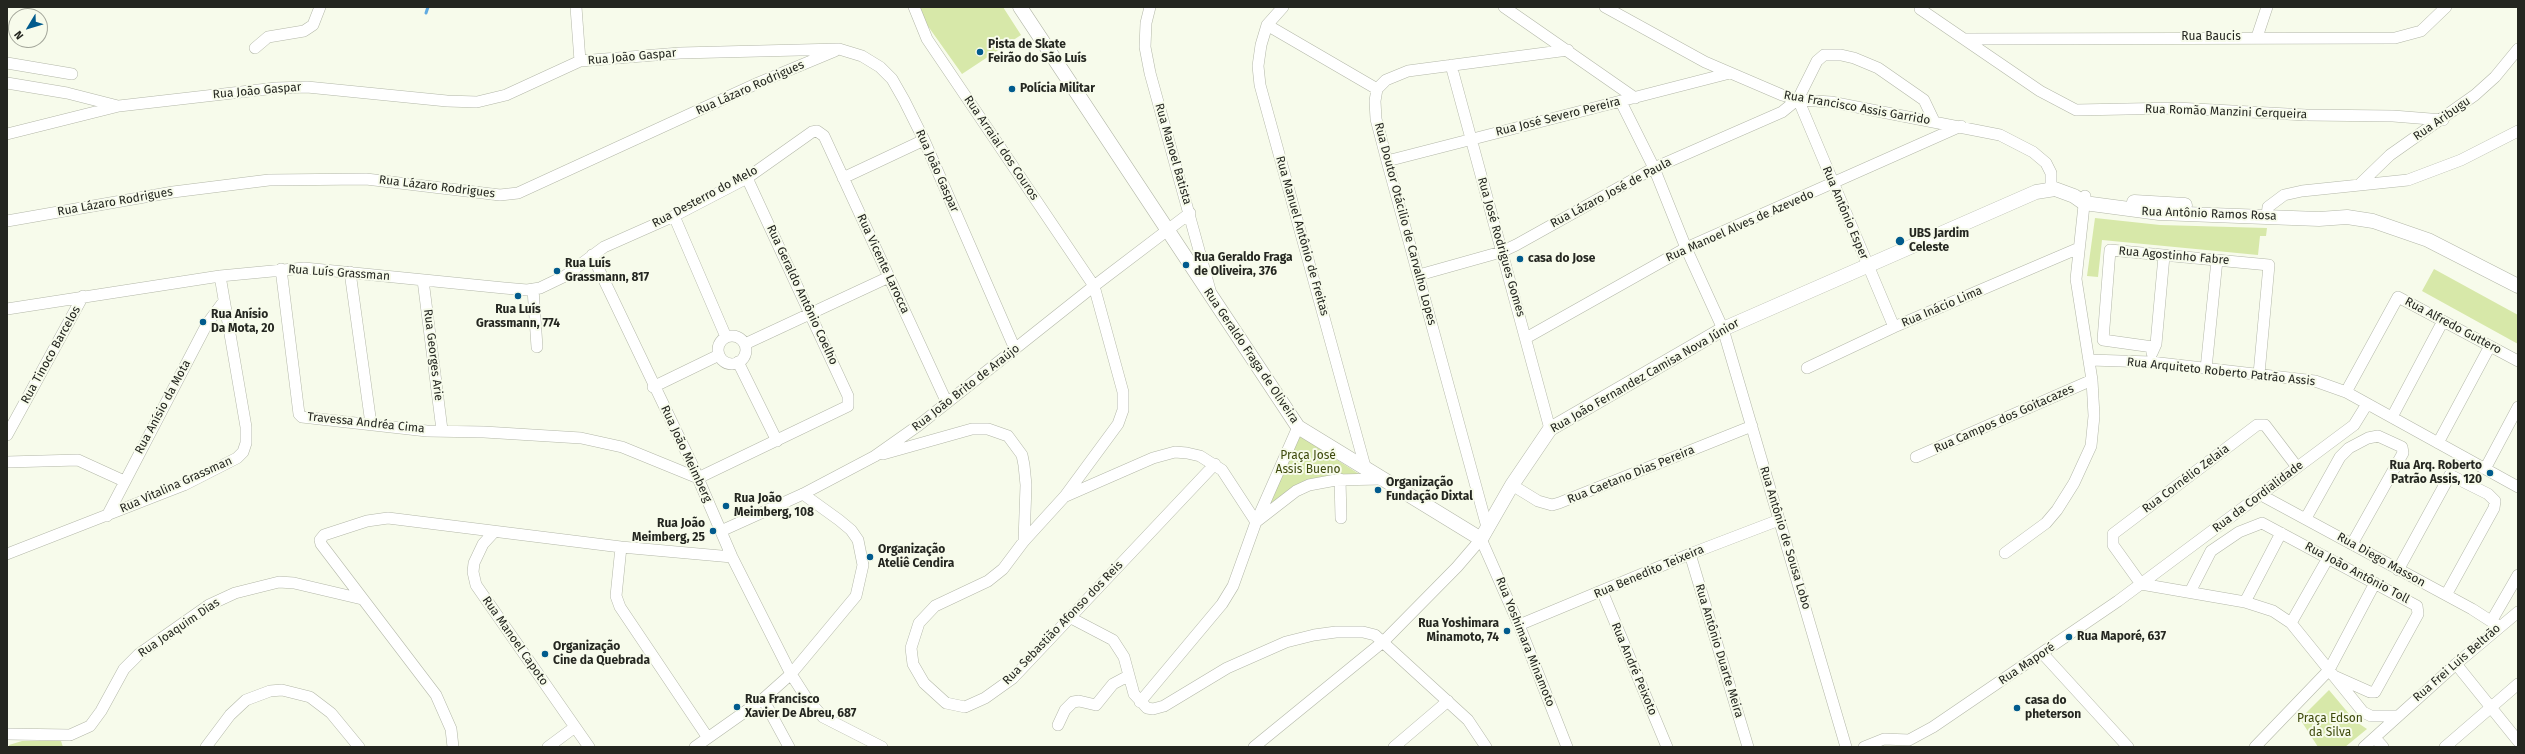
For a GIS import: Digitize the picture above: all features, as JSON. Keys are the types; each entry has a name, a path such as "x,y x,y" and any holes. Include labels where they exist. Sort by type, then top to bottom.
{"main road":[{"name":"Rua Geraldo Fraga de Oliveira","path":"1020,7 1169,229 1213,300 1298,427 1366,470 1466,528 1484,533"},
{"name":"Rua Antônio Ramos Rosa","path":"2053,189 2081,198 2268,212 2325,219 2347,217 2373,221 2428,240 2518,286"},
{"name":"Rua João Fernandez Camisa Nova Júnior","path":"1484,533 1512,485 1550,429 1723,329 2024,196 2053,189"}],"street":[{"path":"255,48 268,37 304,31 313,25 320,7"},
{"path":"576,7 580,61"},
{"name":"Rua Arraial dos Couros","path":"914,7 927,39 1094,286"},
{"name":"Rua Manoel Batista","path":"1150,7 1146,23 1145,47 1150,73 1213,300"},
{"path":"1284,7 1267,25 1377,89 1386,80 1402,73 1568,50"},
{"path":"1504,7 1635,98"},
{"path":"2257,37 2267,7"},
{"name":"Rua Baucis","path":"1965,39 2257,37 2395,38 2421,31 2446,7"},
{"name":"Rua Francisco Assis Garrido","path":"1610,8 1730,73 1782,95 1798,99 1831,102 2000,135 2033,152 2050,169 2053,189"},
{"name":"Rua Romão Manzini Cerqueira","path":"1920,9 2040,91 2076,110 2177,108 2306,115 2393,116 2443,120"},
{"name":"Rua Manuel Antônio de Freitas","path":"1267,25 1258,66 1260,85 1366,470"},
{"name":"Rua João Gaspar","path":"7,134 119,106 288,87 477,102 506,95 580,61 680,53 840,49 862,56 880,67 892,79 924,140 1015,349"},
{"name":"Rua Lázaro Rodrigues","path":"7,221 173,192 269,180 366,178 494,194 518,193 758,83 840,49"},
{"name":"Rua Aribugu","path":"2360,184 2390,155 2443,120 2480,91 2518,49"},
{"path":"1798,99 1817,61 1824,55 1830,54 1854,58 1878,68 1924,100 1934,121"},
{"path":"7,64 72,74"},
{"name":"Rua José Rodrigues Gomes","path":"1451,65 1550,429"},
{"name":"Rua José Severo Pereira","path":"1387,161 1471,138 1621,102 1730,73"},
{"path":"7,83 67,93 119,106"},
{"name":"Rua Doutor Otácilio de Carvalho Lopes","path":"1377,89 1376,119 1419,275 1484,533"},
{"name":"Rua Lázaro José de Paula","path":"1419,275 1501,252 1654,168 1782,112 1798,99"},
{"name":"Rua Antônio Esper","path":"1798,99 1832,184 1868,264 1894,327"},
{"name":"Rua Antônio de Sousa Lobo","path":"1621,102 1654,168 1686,248 1723,329 1846,747"},
{"name":"Rua Manoel Alves de Azevedo","path":"1526,338 1686,248 1960,126"},
{"name":"Rua Vicente Larocca","path":"814,131 820,132 824,136 947,403"},
{"name":"Rua Desterro do Melo","path":"592,256 604,247 674,216 747,178 814,131"},
{"path":"2268,212 2284,195 2360,184 2388,183 2408,180 2461,160 2518,131"},
{"path":"843,178 924,140"},
{"name":"Rua Geraldo Antônio Coelho","path":"747,178 811,313 848,396 848,406 842,410 777,441"},
{"path":"2005,553 2046,523 2057,510 2085,461 2094,431 2090,360 2076,279 2081,198"},
{"name":"Rua João Brito de Araújo","path":"721,531 803,494 875,456 947,403 1094,286 1190,213"},
{"path":"674,216 726,337"},
{"name":"Rua Inácio Lima","path":"1807,368 1894,327 2079,248"},
{"name":"Rua Agostinho Fabre","path":"2153,347 2103,340 2110,250 2269,265 2259,374"},
{"name":"Rua Luís Grassman","path":"7,309 83,296 220,276 304,268 533,289 549,285 592,256"},
{"name":"Rua João Meimberg","path":"592,256 653,387 698,478 732,557 791,674 807,699 823,717 882,747"},
{"path":"2151,362 2153,347 2156,344 2164,256"},
{"path":"2206,369 2217,260"},
{"name":"Travessa Andréa Cima","path":"281,269 300,415 309,418 372,424 604,442 622,447 698,478"},
{"path":"350,272 372,424"},
{"name":"Rua Vitalina Grassman","path":"7,554 107,516 191,481 231,462 243,452 246,443 246,427 220,276"},
{"path":"745,344 889,277"},
{"name":"Rua Georges Arie","path":"423,280 442,430"},
{"name":"Rua Sebastião Afonso dos Reis","path":"1094,286 1123,392 1123,410 1118,424 1065,496 1024,541 1003,569 988,581 948,599 925,614 911,640 913,664 918,675 932,693 946,704 965,707 985,698 1013,678 1215,464"},
{"path":"533,289 537,347"},
{"name":"Rua Tinoco Barcelos","path":"7,435 83,296"},
{"name":"Rua Alfredo Guttero","path":"2346,392 2397,297 2518,361"},
{"name":"Rua Anísio da Mota","path":"107,516 207,324 224,301"},
{"path":"2392,417 2443,321"},
{"path":"726,337 737,337 745,344 744,356 738,362 727,362 720,355 719,345 726,337"},
{"path":"2438,443 2490,346"},
{"path":"653,387 720,355"},
{"name":"Rua Arquiteto Roberto Patrão Assis","path":"2090,360 2151,362 2315,381 2346,392 2518,487"},
{"path":"698,478 777,441 738,362"},
{"name":"Rua Campos dos Goitacazes","path":"1916,457 2092,380"},
{"name":"Rua da Cordialidade","path":"2142,584 2354,425 2367,404"},
{"path":"2485,469 2518,407"},
{"name":"Rua Cornélio Zelaia","path":"2142,584 2113,545 2112,534 2257,425 2265,425 2297,467"},
{"name":"Rua Caetano Dias Pereira","path":"1512,485 1538,501 1559,504 1752,426"},
{"path":"1140,702 1222,604 1233,586 1256,522 1298,427"},
{"path":"875,456 972,429 988,429 1008,436 1022,455 1024,466 1026,485 1024,541"},
{"path":"2306,518 2340,457 2349,448 2362,440 2378,436 2402,447 2403,453 2352,544"},
{"path":"1065,496 1167,454 1187,453 1200,456 1215,464 1230,479 1256,522"},
{"path":"7,462 78,460 124,481"},
{"path":"2398,570 2452,475 2488,494 2495,504 2446,595"},
{"path":"1256,522 1296,491 1322,481 1340,479 1381,479"},
{"path":"1340,479 1341,518"},
{"path":"695,747 762,699 791,674 856,596 863,565 858,540 851,530 803,494"},
{"name":"Rua Diego Masson","path":"2261,495 2306,518 2496,623"},
{"path":"453,747 451,729 436,695 321,544 320,540 324,534 367,521 388,518 621,547 732,557"},
{"name":"Rua Benedito Teixeira","path":"1518,625 1690,554 1779,520"},
{"name":"Rua João Antônio Toll","path":"2190,592 2206,559 2220,543 2260,523 2416,605 2418,614 2375,692 2370,692 2331,673"},
{"name":"Rua Manoel Capoto","path":"494,532 483,544 474,564 473,572 476,585 589,747"},
{"name":"Rua Yoshimara Minamoto","path":"1484,533 1518,625 1567,747"},
{"name":"Rua João Fernandez Camisa Nova Júnior","path":"1254,747 1384,641 1457,567 1484,533"},
{"path":"2245,602 2281,533"},
{"path":"621,547 616,596 620,607 708,738"},
{"name":"Rua Antônio Duarte Meira","path":"1690,554 1748,747"},
{"path":"2291,623 2328,558"},
{"path":"2496,623 2518,576"},
{"name":"Rua Joaquim Dias","path":"7,734 70,735 90,726 101,712 124,669 139,654 210,605 235,593 279,582 294,583 362,599"},
{"path":"2142,584 2245,602 2273,611 2291,623 2363,712 2371,716 2398,716"},
{"name":"Rua Maporé","path":"1910,743 2043,654 2142,584"},
{"path":"2255,747 2331,673 2375,584"},
{"name":"Rua André Peixoto","path":"1602,591 1667,747"},
{"name":"Rua Frei Luís Beltrão","path":"2364,747 2456,664 2496,623 2518,612"},
{"path":"1071,618 1114,640 1124,657 1134,694 1147,708 1158,709 1227,668 1286,642 1314,634 1363,632 1375,635 1384,641 1468,720 1486,747"},
{"path":"2043,654 2128,747"},
{"path":"2456,664 2518,741"},
{"path":"1058,725 1065,710 1073,702 1079,701 1096,704 1112,684 1128,676"},
{"path":"2445,747 2518,684"},
{"path":"206,747 230,714 246,700 270,691 282,690 310,697 331,713 359,747"},
{"path":"762,699 789,747"},
{"path":"1394,747 1448,701"},
{"path":"548,747 575,727"},
{"path":"2375,738 2383,747"},
{"path":"1864,747 1884,739 1910,743"}],"green space":[{"path":"920,7 1003,7 1021,35 962,74 925,22"},
{"path":"2095,218 2160,225 2267,228 2266,236 2260,236 2258,255 2102,240 2098,277 2087,276"},
{"path":"2434,269 2518,315 2518,344 2422,291"},
{"name":"Praça José Assis Bueno","path":"1300,436 1359,474 1323,478 1264,509"},
{"name":"Praça Edson da Silva","path":"2329,690 2355,721 2367,729 2345,747 2318,747 2300,719"},
{"path":"22,741 61,741 63,747 9,747 9,745"}],"waterway":[{"path":"426,13 428,7"}],"place":[{"name":"Pista de Skate Feirão do São Luís","path":"980,52"},
{"name":"Polícia Militar","path":"1012,89"},
{"name":"UBS Jardim Celeste","path":"1900,241"},
{"name":"casa do Jose","path":"1520,259"},
{"name":"Rua Geraldo Fraga de Oliveira, 376","path":"1186,265"},
{"name":"Rua Luís Grassmann, 817","path":"557,271"},
{"name":"Rua Luís Grassmann, 774","path":"518,296"},
{"name":"Rua Anísio Da Mota, 20","path":"203,322"},
{"name":"Rua Arq. Roberto Patrão Assis, 120","path":"2490,473"},
{"name":"Organização Fundação Dixtal","path":"1378,490"},
{"name":"Rua João Meimberg, 108","path":"726,506"},
{"name":"Rua João Meimberg, 25","path":"713,531"},
{"name":"Organização Ateliê Cendira","path":"870,557"},
{"name":"Rua Yoshimara Minamoto, 74","path":"1507,631"},
{"name":"Rua Maporé, 637","path":"2069,637"},
{"name":"Organização Cine da Quebrada","path":"545,654"},
{"name":"Rua Francisco Xavier De Abreu, 687","path":"737,707"},
{"name":"casa do pheterson","path":"2017,708"}]}
